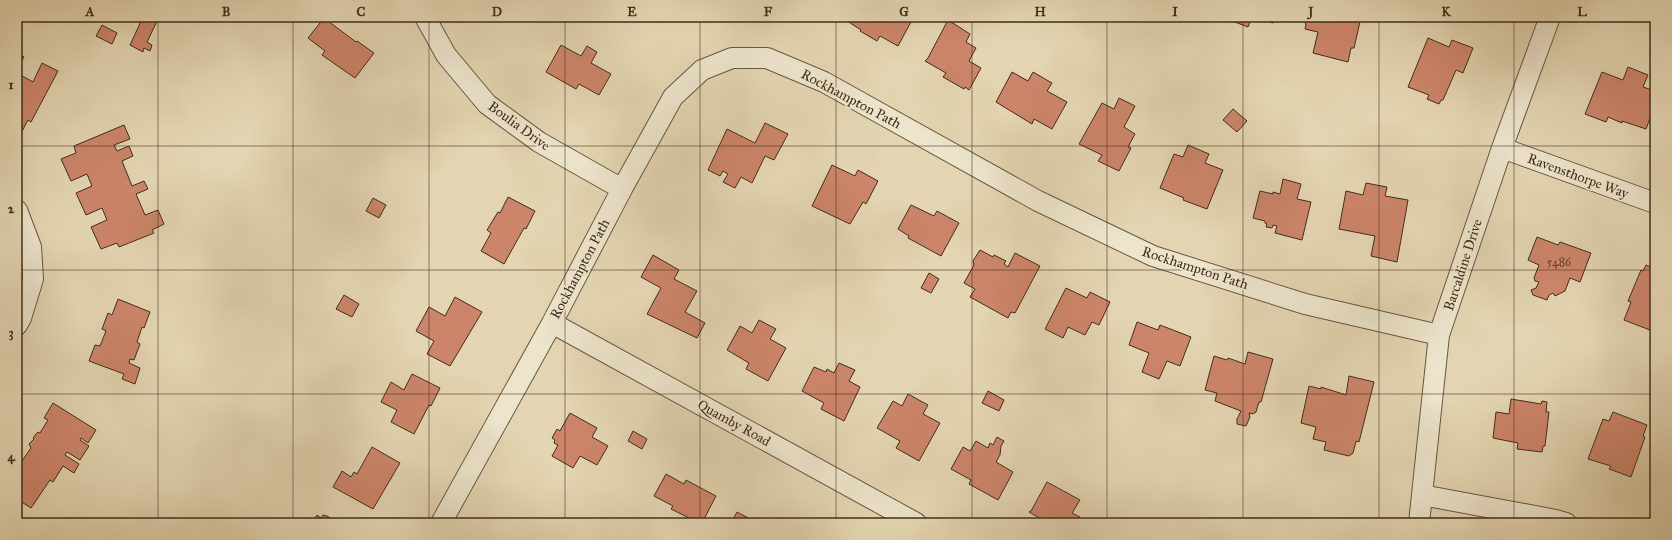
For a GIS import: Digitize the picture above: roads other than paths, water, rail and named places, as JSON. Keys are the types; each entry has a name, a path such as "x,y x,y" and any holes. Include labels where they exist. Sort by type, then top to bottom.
{"street":[{"name":"Boulia Drive","path":"425,17 446,55 487,104 539,142 622,189"},
{"name":"Barcaldine Drive","path":"1419,523 1440,335 1502,148 1550,17"},
{"name":"Rockhampton Path","path":"441,523 552,324 622,189 673,97 702,70 732,58 767,58 824,82 1038,201 1153,256 1306,304 1440,335"},
{"name":"Ravensthorpe Way","path":"1502,148 1655,203"},
{"path":"17,210 31,247 33,279 21,318 17,325"},
{"name":"Quamby Road","path":"552,324 916,523"},
{"path":"1422,496 1566,523"}]}
